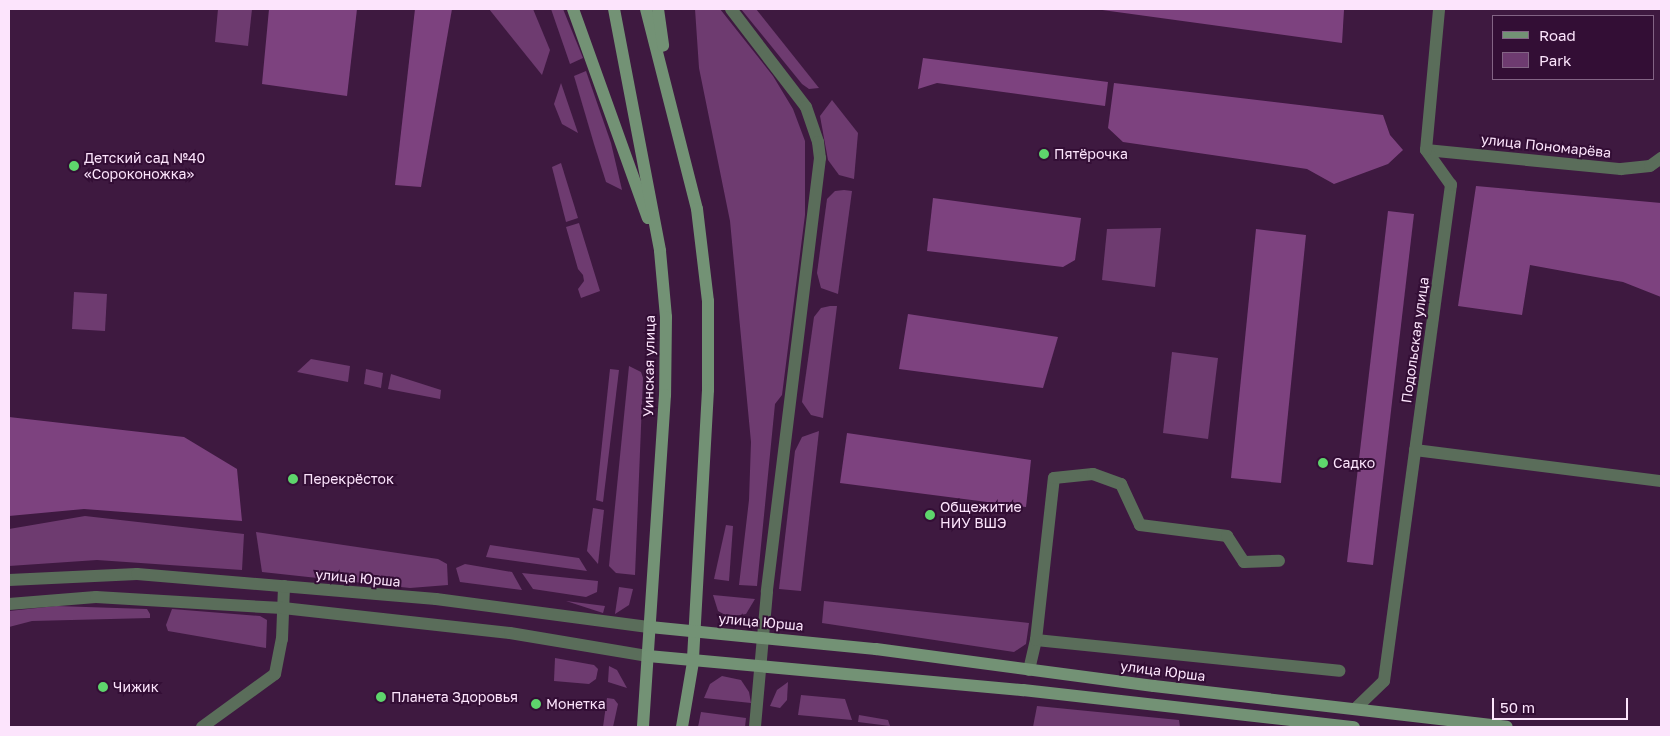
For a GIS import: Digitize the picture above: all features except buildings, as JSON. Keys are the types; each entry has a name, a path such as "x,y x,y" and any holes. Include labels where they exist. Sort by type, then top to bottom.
{"main road":[{"path":"572,9 660,250"},
{"name":"Уинская улица","path":"614,9 660,250 666,317 665,395 643,727"},
{"path":"646,9 697,209 708,301 708,390 693,631 693,662 682,727"},
{"path":"658,9 670,98"},
{"name":"улица Юрша","path":"650,627 764,636 1029,670 1508,727"},
{"path":"648,656 693,662 1023,690 1347,727 1356,708"},
{"path":"1023,690 1029,670"}],"street":[{"path":"731,9 806,107 818,142 820,158 755,727"},
{"path":"1426,150 1439,9"},
{"name":"улица Пономарёва","path":"1426,150 1622,169 1650,166 1661,158"},
{"name":"Подольская улица","path":"1356,708 1384,681 1451,185 1426,150"},
{"path":"1415,450 1661,481"},
{"path":"1029,670 1036,640 1054,478 1093,474 1121,484 1140,525 1227,536 1244,562 1279,561"},
{"name":"улица Юрша","path":"9,580 137,574 436,599 650,627"},
{"path":"202,727 274,674 280,660 284,586"},
{"path":"9,604 96,597 283,608 510,633 648,656"},
{"path":"1036,640 1339,671"}],"green space":[{"path":"218,9 252,9 248,46 215,42"},
{"path":"489,9 533,9 550,50 542,75"},
{"path":"551,9 563,9 583,58 570,64"},
{"path":"695,9 720,9 773,76 793,109 805,141 805,215 782,395 775,404 757,586 739,585 749,500 751,442 730,221 699,68"},
{"path":"741,9 756,9 819,88 809,89 802,84"},
{"path":"586,71 611,143 622,190 606,182 594,144 574,76"},
{"path":"561,83 578,133 562,124 554,104"},
{"path":"832,100 858,133 854,179 839,175 828,160 820,116"},
{"path":"561,163 578,218 566,222 552,167"},
{"path":"835,191 852,191 838,294 821,288 817,273 827,199"},
{"path":"579,223 600,291 581,298 578,289 584,281 583,275 578,269 566,227"},
{"path":"1161,228 1155,287 1102,280 1107,229"},
{"path":"74,292 107,294 105,331 72,329"},
{"path":"837,306 823,418 811,415 802,402 814,317 821,308"},
{"path":"1172,352 1218,358 1208,439 1163,433"},
{"path":"311,359 350,366 348,382 297,372"},
{"path":"629,366 641,372 643,378 635,575 616,573 609,566"},
{"path":"366,369 383,373 381,388 364,384"},
{"path":"610,369 619,370 603,502 596,500"},
{"path":"391,374 441,390 440,399 388,389"},
{"path":"819,431 801,591 779,589 795,451 802,437"},
{"path":"593,508 604,510 598,564 587,551"},
{"path":"85,516 244,534 242,570 97,560 9,566 9,529"},
{"path":"726,525 733,526 729,581 714,579"},
{"path":"256,532 438,559 447,564 448,585 410,588 262,572"},
{"path":"490,545 579,558 587,571 486,557"},
{"path":"465,564 512,572 522,590 460,582 456,568"},
{"path":"522,573 598,581 597,592 586,597 533,589"},
{"path":"619,587 633,589 629,605 615,614"},
{"path":"713,595 755,599 746,614 729,617 718,611"},
{"path":"566,601 605,606 603,613"},
{"path":"824,601 1029,623 1026,644 1014,652 822,623"},
{"path":"56,606 147,609 150,618 32,621 9,627 9,611"},
{"path":"172,609 260,616 267,620 266,648 168,631 166,625"},
{"path":"555,658 594,665 598,669 596,679 589,684 554,681"},
{"path":"609,666 617,670 627,688 608,682"},
{"path":"722,676 741,680 749,692 751,703 704,698 710,684"},
{"path":"788,682 787,700 780,708 770,706 777,690"},
{"path":"801,695 845,699 852,720 798,715"},
{"path":"607,698 614,699 618,704 613,727 603,727"},
{"path":"1037,706 1179,720 1180,727 1033,727"},
{"path":"701,712 746,718 745,727 698,727"},
{"path":"859,715 888,720 890,726 858,722"}],"shaded area":[{"path":"269,9 357,9 347,96 262,84"},
{"path":"415,9 452,9 421,187 395,185"},
{"path":"1095,9 1337,9 1344,10 1342,43"},
{"path":"923,58 1108,82 1105,106 937,83 918,89"},
{"path":"1114,83 1383,115 1390,135 1403,150 1388,164 1334,184 1307,169 1123,142 1108,128"},
{"path":"1476,186 1661,203 1661,297 1623,282 1530,265 1522,315 1458,306"},
{"path":"933,198 1081,218 1075,260 1063,267 927,251"},
{"path":"1388,211 1414,214 1373,565 1347,562"},
{"path":"1256,229 1306,235 1281,483 1231,478"},
{"path":"908,314 1058,337 1043,388 899,369"},
{"path":"9,417 184,437 237,469 242,521 84,509 9,516"},
{"path":"847,433 1031,460 1026,507 840,483"}],"place":[{"name":"Пятёрочка","path":"1044,154"},
{"name":"Детский сад №40 «Сороконожка»","path":"74,166"},
{"name":"Садко","path":"1323,463"},
{"name":"Перекрёсток","path":"293,479"},
{"name":"Общежитие НИУ ВШЭ","path":"930,515"},
{"name":"Чижик","path":"103,687"},
{"name":"Планета Здоровья","path":"381,697"},
{"name":"Монетка","path":"536,704"}]}
